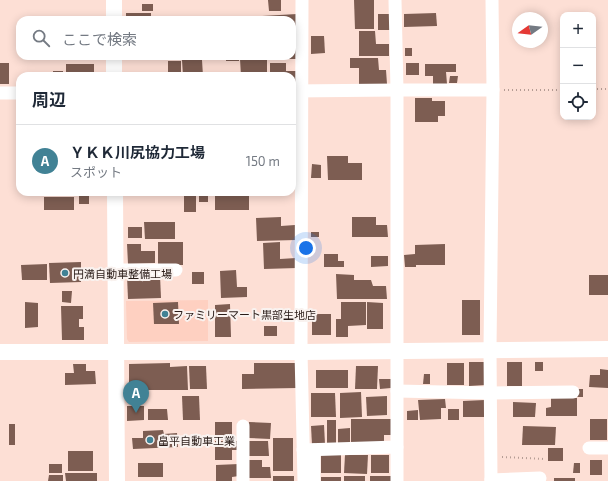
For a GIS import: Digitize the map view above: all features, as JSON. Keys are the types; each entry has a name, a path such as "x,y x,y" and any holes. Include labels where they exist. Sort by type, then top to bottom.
{"street":[{"path":"114,0 114,16"},
{"path":"302,0 297,91 297,184 301,352 309,450 314,481"},
{"path":"395,0 397,90 397,481"},
{"path":"492,0 493,90 490,349 491,480 540,478"},
{"path":"114,60 114,72"},
{"path":"297,91 493,90"},
{"path":"0,93 16,93"},
{"path":"115,196 117,481"},
{"path":"115,270 176,270"},
{"path":"0,352 301,352 608,349"},
{"path":"397,391 490,393 573,392"},
{"path":"243,426 243,481"},
{"path":"309,450 397,447"},
{"path":"589,448 608,448"},
{"path":"304,481 309,450"}],"path":[{"path":"596,89 608,89"},
{"path":"493,90 560,90"},
{"path":"491,456 545,459"}],"shaded area":[{"path":"208,300 208,341 129,342 127,339 126,301"}],"building":[{"path":"268,0 281,0 281,11 269,11"},
{"path":"354,0 374,0 374,29 355,29"},
{"path":"142,4 153,4 153,11 142,11"},
{"path":"126,13 151,13 151,16 126,16"},
{"path":"436,13 437,26 404,27 404,14"},
{"path":"297,14 298,30 296,30 296,16 262,16"},
{"path":"378,14 390,14 390,30 378,30"},
{"path":"359,31 375,31 376,44 389,44 389,56 359,56"},
{"path":"311,36 324,36 325,53 311,54"},
{"path":"296,47 298,47 297,59"},
{"path":"405,48 412,48 412,56 405,56"},
{"path":"350,58 378,58 379,70 386,70 387,84 359,85 359,68 350,68"},
{"path":"182,60 202,60 203,72 183,72"},
{"path":"226,60 239,60 239,61"},
{"path":"240,60 267,60 267,72 241,72"},
{"path":"168,61 181,61 181,72 168,72"},
{"path":"0,63 9,63 9,84 0,84"},
{"path":"270,63 286,63 286,71 296,71 296,72 270,72"},
{"path":"406,63 419,63 419,75 406,75"},
{"path":"66,64 94,64 94,72 66,72"},
{"path":"425,64 456,64 456,72 446,72 447,84 433,84 433,76 425,76"},
{"path":"450,76 458,76 457,83 449,83"},
{"path":"415,98 432,98 432,101 445,101 445,116 438,116 438,122 415,122"},
{"path":"327,156 348,156 348,163 362,163 362,180 328,180"},
{"path":"312,164 321,165 321,178 311,178"},
{"path":"79,196 89,196 89,204 79,204"},
{"path":"184,196 196,196 196,212 184,212"},
{"path":"199,196 208,196 208,202 199,202"},
{"path":"215,196 249,196 249,210 215,210"},
{"path":"44,197 74,197 74,210 44,210"},
{"path":"281,217 281,226 295,225 296,240 257,241 256,218"},
{"path":"352,217 376,217 376,225 387,225 388,237 352,237"},
{"path":"144,222 175,222 175,239 145,239"},
{"path":"128,227 142,227 142,238 128,238"},
{"path":"311,232 319,232 319,237 311,237"},
{"path":"158,242 183,242 183,265 158,265"},
{"path":"280,242 280,259 296,258 297,268 264,269 263,243"},
{"path":"127,244 141,244 141,251 155,251 155,263 128,264"},
{"path":"445,244 445,265 416,265 416,267 405,267 404,255 415,254 415,245"},
{"path":"324,254 338,254 338,261 344,261 344,267 324,267"},
{"path":"371,256 388,256 388,266 371,267"},
{"name":"円満自動車整備工場","path":"81,262 81,282 50,283 49,263"},
{"path":"47,264 47,280 22,280 21,265"},
{"path":"236,270 237,287 247,287 247,297 221,298 220,271"},
{"path":"192,272 204,272 204,284 192,284"},
{"path":"336,274 354,275 354,280 371,280 373,286 386,286 387,299 337,299"},
{"path":"160,275 161,298 128,299 127,276"},
{"path":"589,275 608,275 608,295 589,295"},
{"path":"62,291 72,291 71,303 62,302"},
{"path":"462,300 480,300 480,335 462,335"},
{"path":"25,302 38,303 38,327 25,328"},
{"path":"178,302 179,324 154,324 153,303"},
{"path":"341,302 366,302 366,325 348,326 348,337 336,337 336,319 341,319"},
{"path":"367,302 383,303 383,329 367,329"},
{"path":"230,304 231,337 215,337 215,305"},
{"path":"61,306 83,306 83,319 79,319 79,327 84,327 84,340 62,340"},
{"path":"312,314 331,314 331,335 312,335"},
{"path":"264,326 277,326 277,336 264,336"},
{"path":"469,362 486,362 486,385 469,386"},
{"path":"507,362 522,362 522,386 507,386"},
{"path":"535,362 543,362 543,371 535,371"},
{"path":"170,363 170,367 187,366 188,390 129,390 129,364"},
{"path":"254,363 296,363 297,388 242,389 242,374 254,374"},
{"path":"447,363 464,363 464,385 447,385"},
{"path":"73,364 86,364 86,371 95,371 96,384 65,385 65,373 74,373"},
{"path":"189,366 206,366 207,389 190,389"},
{"path":"356,366 378,366 377,389 355,389"},
{"path":"600,369 608,370 608,388 589,387 590,375 600,375"},
{"path":"316,370 348,370 348,388 316,388"},
{"path":"424,374 430,374 430,384 423,384"},
{"path":"379,379 391,379 391,388 380,389"},
{"path":"575,389 583,389 583,397 575,397"},
{"path":"361,392 362,417 340,418 340,393"},
{"path":"311,393 335,393 336,417 311,417"},
{"path":"182,396 199,396 200,420 183,420"},
{"path":"387,396 387,415 367,416 366,397"},
{"path":"551,398 577,398 577,416 546,416 546,408 551,407"},
{"path":"445,399 446,408 441,408 441,419 420,420 418,400"},
{"path":"485,400 485,417 463,417 463,401"},
{"path":"513,402 536,403 535,417 513,417"},
{"path":"127,406 144,406 144,420 127,421"},
{"path":"148,409 167,409 168,420 148,420"},
{"path":"448,409 459,409 459,420 448,420"},
{"path":"418,410 418,420 407,420 407,411"},
{"path":"351,419 392,419 392,435 384,435 384,445 351,445"},
{"path":"590,419 607,419 607,440 590,440"},
{"path":"327,420 336,420 336,445 327,445"},
{"path":"215,422 232,422 232,440 215,440"},
{"path":"249,422 271,423 270,439 248,438"},
{"path":"9,424 15,424 15,445 9,445"},
{"path":"324,425 325,444 312,445 311,426"},
{"path":"523,426 556,427 555,445 522,445"},
{"path":"350,428 350,444 338,445 338,429"},
{"path":"163,430 164,434 177,433 178,447 133,449 132,438 143,438 143,431"},
{"path":"273,438 293,438 293,471 273,471"},
{"path":"215,441 238,441 238,450 232,450 232,460 215,460"},
{"path":"249,441 268,441 269,456 249,456"},
{"path":"548,448 563,448 563,461 548,461"},
{"path":"68,451 93,451 93,471 68,471"},
{"path":"321,455 341,455 341,473 321,473"},
{"path":"345,455 368,455 367,474 344,473"},
{"path":"371,455 389,455 389,473 371,473"},
{"path":"248,460 262,460 262,467 270,467 271,478 249,478"},
{"path":"590,460 602,460 602,475 590,475"},
{"path":"138,463 163,463 163,477 138,477"},
{"path":"574,463 580,463 580,473 573,473"},
{"path":"49,464 62,464 62,473 49,473"},
{"path":"239,464 239,476 232,477 232,481 216,481 216,465"},
{"path":"65,473 97,473 97,481 66,481"},
{"path":"49,475 63,475 63,481 48,481"},
{"path":"273,476 294,476 294,481 273,481"},
{"path":"344,476 365,476 365,481 344,481"},
{"path":"370,476 392,476 392,481 370,481"},
{"path":"321,477 341,477 341,481 321,481"},
{"path":"554,478 575,478 575,481 554,481"}],"place":[{"name":"円満自動車整備工場","path":"65,273"},
{"name":"ファミリーマート黒部生地店","path":"165,314"},
{"name":"ＹＫＫ川尻協力工場","path":"136,413"},
{"name":"畠平自動車工業","path":"150,440"}]}
